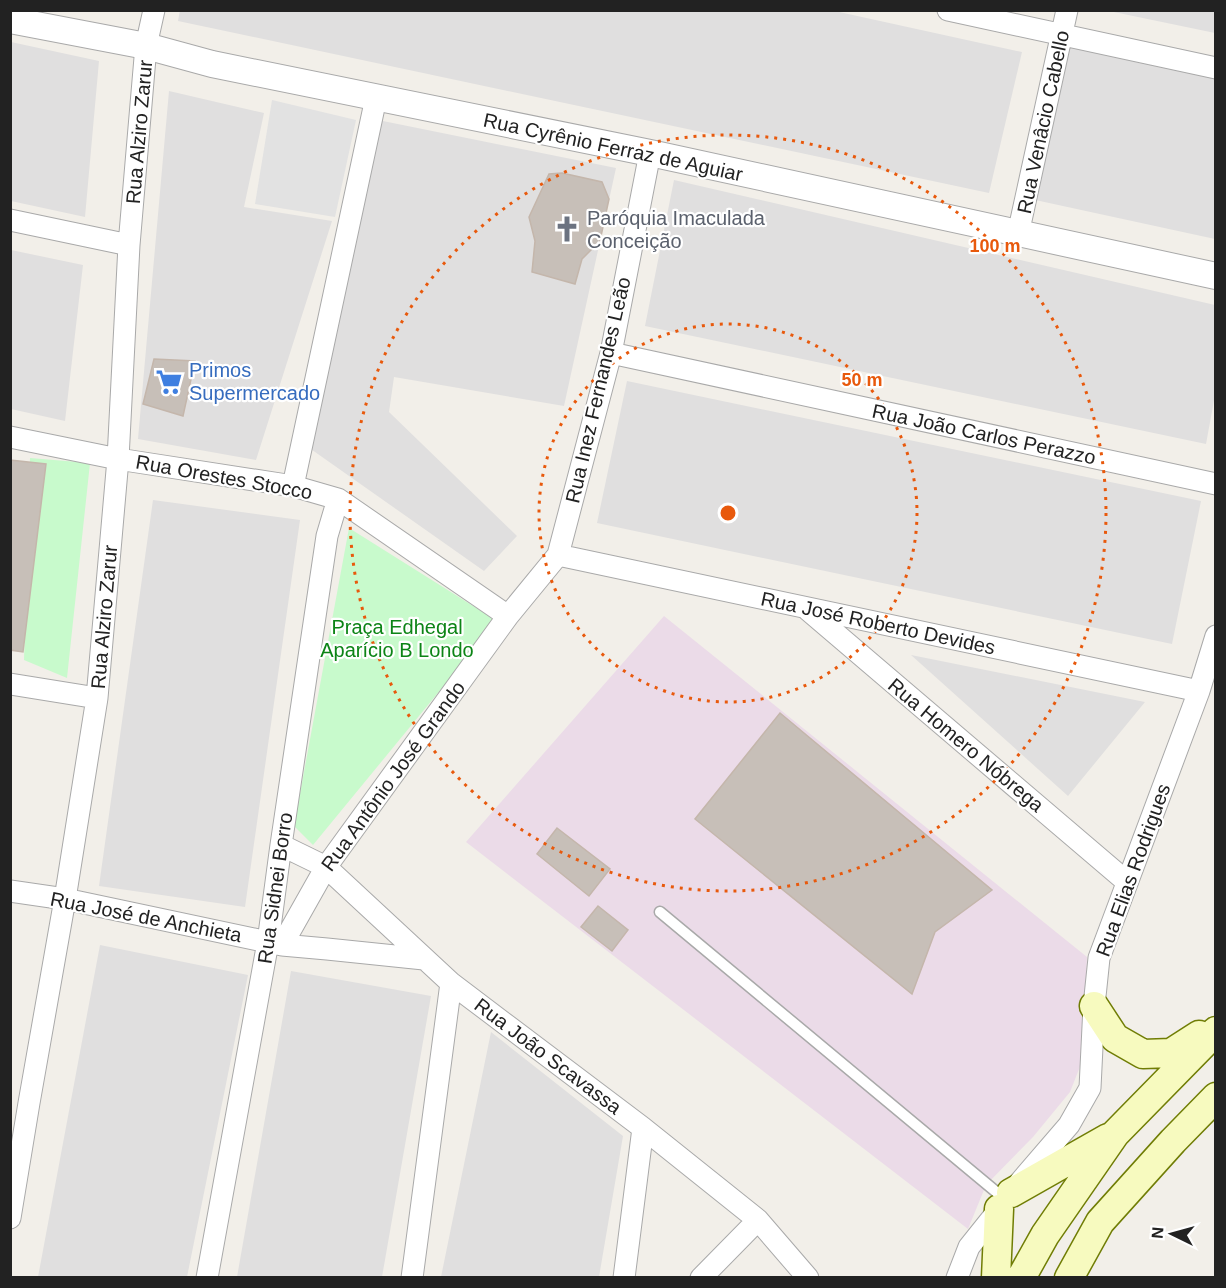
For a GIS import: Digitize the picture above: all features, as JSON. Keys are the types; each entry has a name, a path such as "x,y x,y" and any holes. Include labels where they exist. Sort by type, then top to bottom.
{"main road":[{"path":"1094,1006 1115,1038 1143,1054 1171,1053 1215,1024"},
{"path":"1021,1278 1045,1235 1115,1134 1215,1031"},
{"path":"1069,1278 1100,1222 1215,1097"},
{"path":"996,1278 1006,1201 1115,1134"}],"street":[{"name":"Rua Alziro Zarur","path":"10,1218 20,1102 65,899 97,698 118,459 129,245 146,46 154,10"},
{"path":"948,10 1215,68"},
{"name":"Rua Venâcio Cabello","path":"1018,234 1067,10"},
{"name":"Rua Cyrênio Ferraz de Aguiar","path":"10,20 146,46 213,64 650,153 1215,276"},
{"path":"293,486 376,98"},
{"name":"Rua Inez Fernandes Leão","path":"558,555 611,353 650,153"},
{"path":"10,220 129,245"},
{"name":"Rua João Carlos Perazzo","path":"611,353 1215,484"},
{"name":"Rua Orestes Stocco","path":"10,437 118,459 293,486 338,499 508,616"},
{"name":"Rua Sidnei Borro","path":"207,1278 275,944 281,845 327,536 338,499"},
{"name":"Rua José Roberto Devides","path":"558,555 1199,691"},
{"name":"Rua Antônio José Grando","path":"275,944 326,867 508,616 558,555"},
{"name":"Rua Homero Nóbrega","path":"806,608 1127,882"},
{"name":"Rua Elias Rodrigues","path":"957,1278 969,1247 1069,1125 1089,1088 1099,958 1199,691 1215,636"},
{"path":"10,684 97,698"},
{"name":"Rua João Scavassa","path":"281,845 326,867 451,983 643,1128 758,1220 801,1275"},
{"name":"Rua José de Anchieta","path":"10,891 65,899 275,944 424,959"},
{"path":"412,1278 451,983"},
{"path":"624,1278 643,1128"},
{"path":"701,1278 758,1220"}],"lane":[{"path":"660,912 1006,1201"}],"shaded area":[{"path":"180,10 830,10 1022,52 989,193 178,21"},
{"path":"1109,11 1215,11 1215,33"},
{"path":"1061,35 1215,68 1215,239 1026,198"},
{"path":"11,42 99,61 85,217 11,201"},
{"path":"169,91 264,113 244,207 332,221 256,460 138,439"},
{"path":"272,100 356,120 335,217 255,204"},
{"path":"373,119 616,168 564,406 394,377 389,412 517,536 484,571 298,440"},
{"path":"674,180 1215,305 1215,395 1206,444 645,326"},
{"path":"11,250 83,265 65,421 11,409"},
{"path":"627,381 1201,501 1172,644 597,523"},
{"path":"153,500 300,520 245,907 99,886"},
{"path":"664,616 1087,957 1083,1059 1070,1092 1033,1137 986,1185 968,1229 466,842"},
{"path":"911,655 1145,702 1068,796"},
{"path":"100,945 248,975 187,1277 38,1277"},
{"path":"291,971 431,996 382,1277 237,1277"},
{"path":"491,1032 623,1136 599,1277 441,1277"}],"green space":[{"path":"30,458 90,463 67,678 24,660"},
{"name":"Praça Edhegal Aparício B Londo","path":"349,528 497,621 313,845 294,826"}],"building":[{"name":"Paróquia Imaculada Conceição","path":"562,173 602,182 609,199 600,241 582,259 575,284 532,272 535,241 529,217 549,174"},
{"name":"Primos Supermercado","path":"154,359 195,361 183,416 143,404"},
{"path":"10,460 46,464 23,652 10,650"},
{"path":"780,713 992,890 935,932 912,994 695,819"},
{"path":"557,828 610,869 589,896 537,854"},
{"path":"598,906 628,930 612,951 581,927"}],"place":[{"name":"Paróquia Imaculada Conceição","path":"567,229"},
{"name":"Primos Supermercado","path":"169,382"}]}
